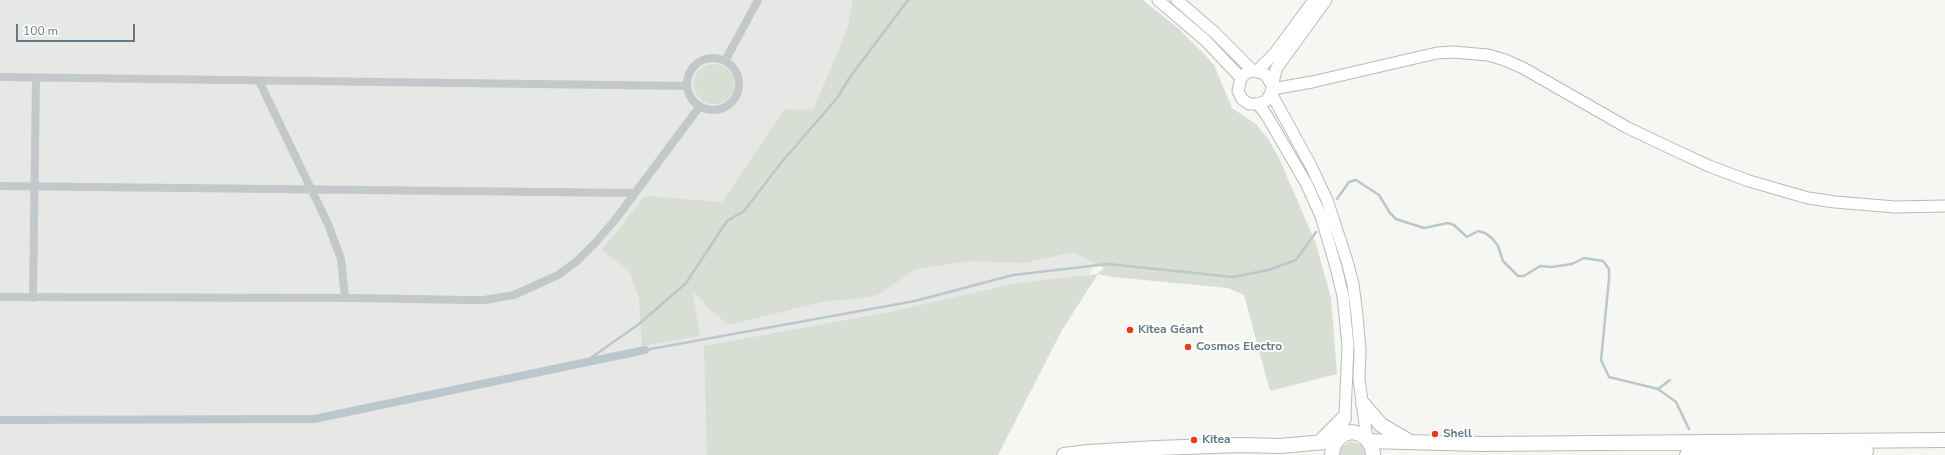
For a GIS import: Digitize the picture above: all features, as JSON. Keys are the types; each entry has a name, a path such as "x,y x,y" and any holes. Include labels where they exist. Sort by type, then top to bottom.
{"highway":[{"path":"1363,404 1381,425 1411,442"},
{"path":"1317,444 1335,430 1344,418"},
{"path":"1064,455 1157,448 1317,444 1338,439 1352,432 1360,434 1368,440 1372,447 1373,455"},
{"path":"1332,455 1338,439"},
{"path":"1368,440 1481,444 1945,440"},
{"path":"1687,455 1945,449"}],"street":[{"path":"725,61 758,0"},
{"path":"1158,0 1205,40 1241,78"},
{"path":"1177,0 1214,32 1255,71 1268,77 1272,89 1327,200 1337,228 1353,284 1360,350 1359,380 1368,440"},
{"path":"1314,0 1275,53 1255,71 1246,73 1241,78 1238,87 1240,95 1250,104 1258,104 1266,100 1272,89 1280,63 1326,0"},
{"path":"1272,89 1312,82 1436,53 1454,52 1488,56 1504,60 1523,68 1628,128 1666,146 1749,181 1808,198 1835,202 1895,206 1945,206"},
{"path":"710,58 725,61 737,73 739,89 736,97 724,108 708,110 700,106 691,98 687,86 691,71 702,60 710,58"},
{"path":"0,77 687,86"},
{"path":"33,298 36,78"},
{"path":"258,81 328,224 341,259 345,298"},
{"path":"1258,104 1267,116 1306,183 1321,216 1343,296 1348,346 1344,418 1338,439"},
{"path":"0,298 345,298 484,300 514,295 546,281 577,261 615,220 700,106"},
{"path":"0,186 635,193"}],"shaded area":[{"path":"0,0 964,0 1147,183 1089,275 985,455 0,455"},
{"path":"853,0 1143,0 1179,29 1208,58 1214,65 1232,108 1256,124 1269,140 1279,158 1316,244 1331,298 1337,374 1270,391 1244,295 1228,288 1112,277 1098,274 1062,330 998,455 707,455 704,346 890,312 1012,284 1097,274 1104,268 1074,252 1025,263 971,261 915,269 878,295 855,299 826,301 729,325 709,309 692,289 700,336 642,346 639,298 629,271 602,250 645,196 722,202 785,109 802,110 814,108 848,27"},
{"path":"714,64 722,66 728,70 732,76 734,84 732,92 728,98 722,102 714,104 706,102 700,98 696,92 694,84 696,76 700,70 706,66"},
{"path":"1351,441 1362,445 1367,455 1339,455 1341,447"}],"waterway":[{"path":"585,362 639,324 686,283 727,221 744,211 781,163 838,97 850,77 908,0"},
{"path":"1337,199 1349,182 1356,180 1379,195 1390,213 1396,219 1424,228 1448,223 1454,225 1467,237 1478,231 1485,233 1492,238 1498,246 1503,261 1518,276 1524,276 1540,266 1552,267 1572,264 1584,258 1603,261 1609,269 1609,279 1601,360 1609,377 1658,389 1670,380"},
{"path":"645,350 915,301 1013,275 1108,264 1233,277 1268,270 1296,260 1316,232"},
{"path":"0,420 314,419 645,350"},
{"path":"1658,389 1676,402 1689,429"}],"place":[{"name":"Kitea Géant","path":"1130,330"},
{"name":"Cosmos Electro","path":"1188,347"},
{"name":"Shell","path":"1435,434"},
{"name":"Kitea","path":"1194,440"}]}
